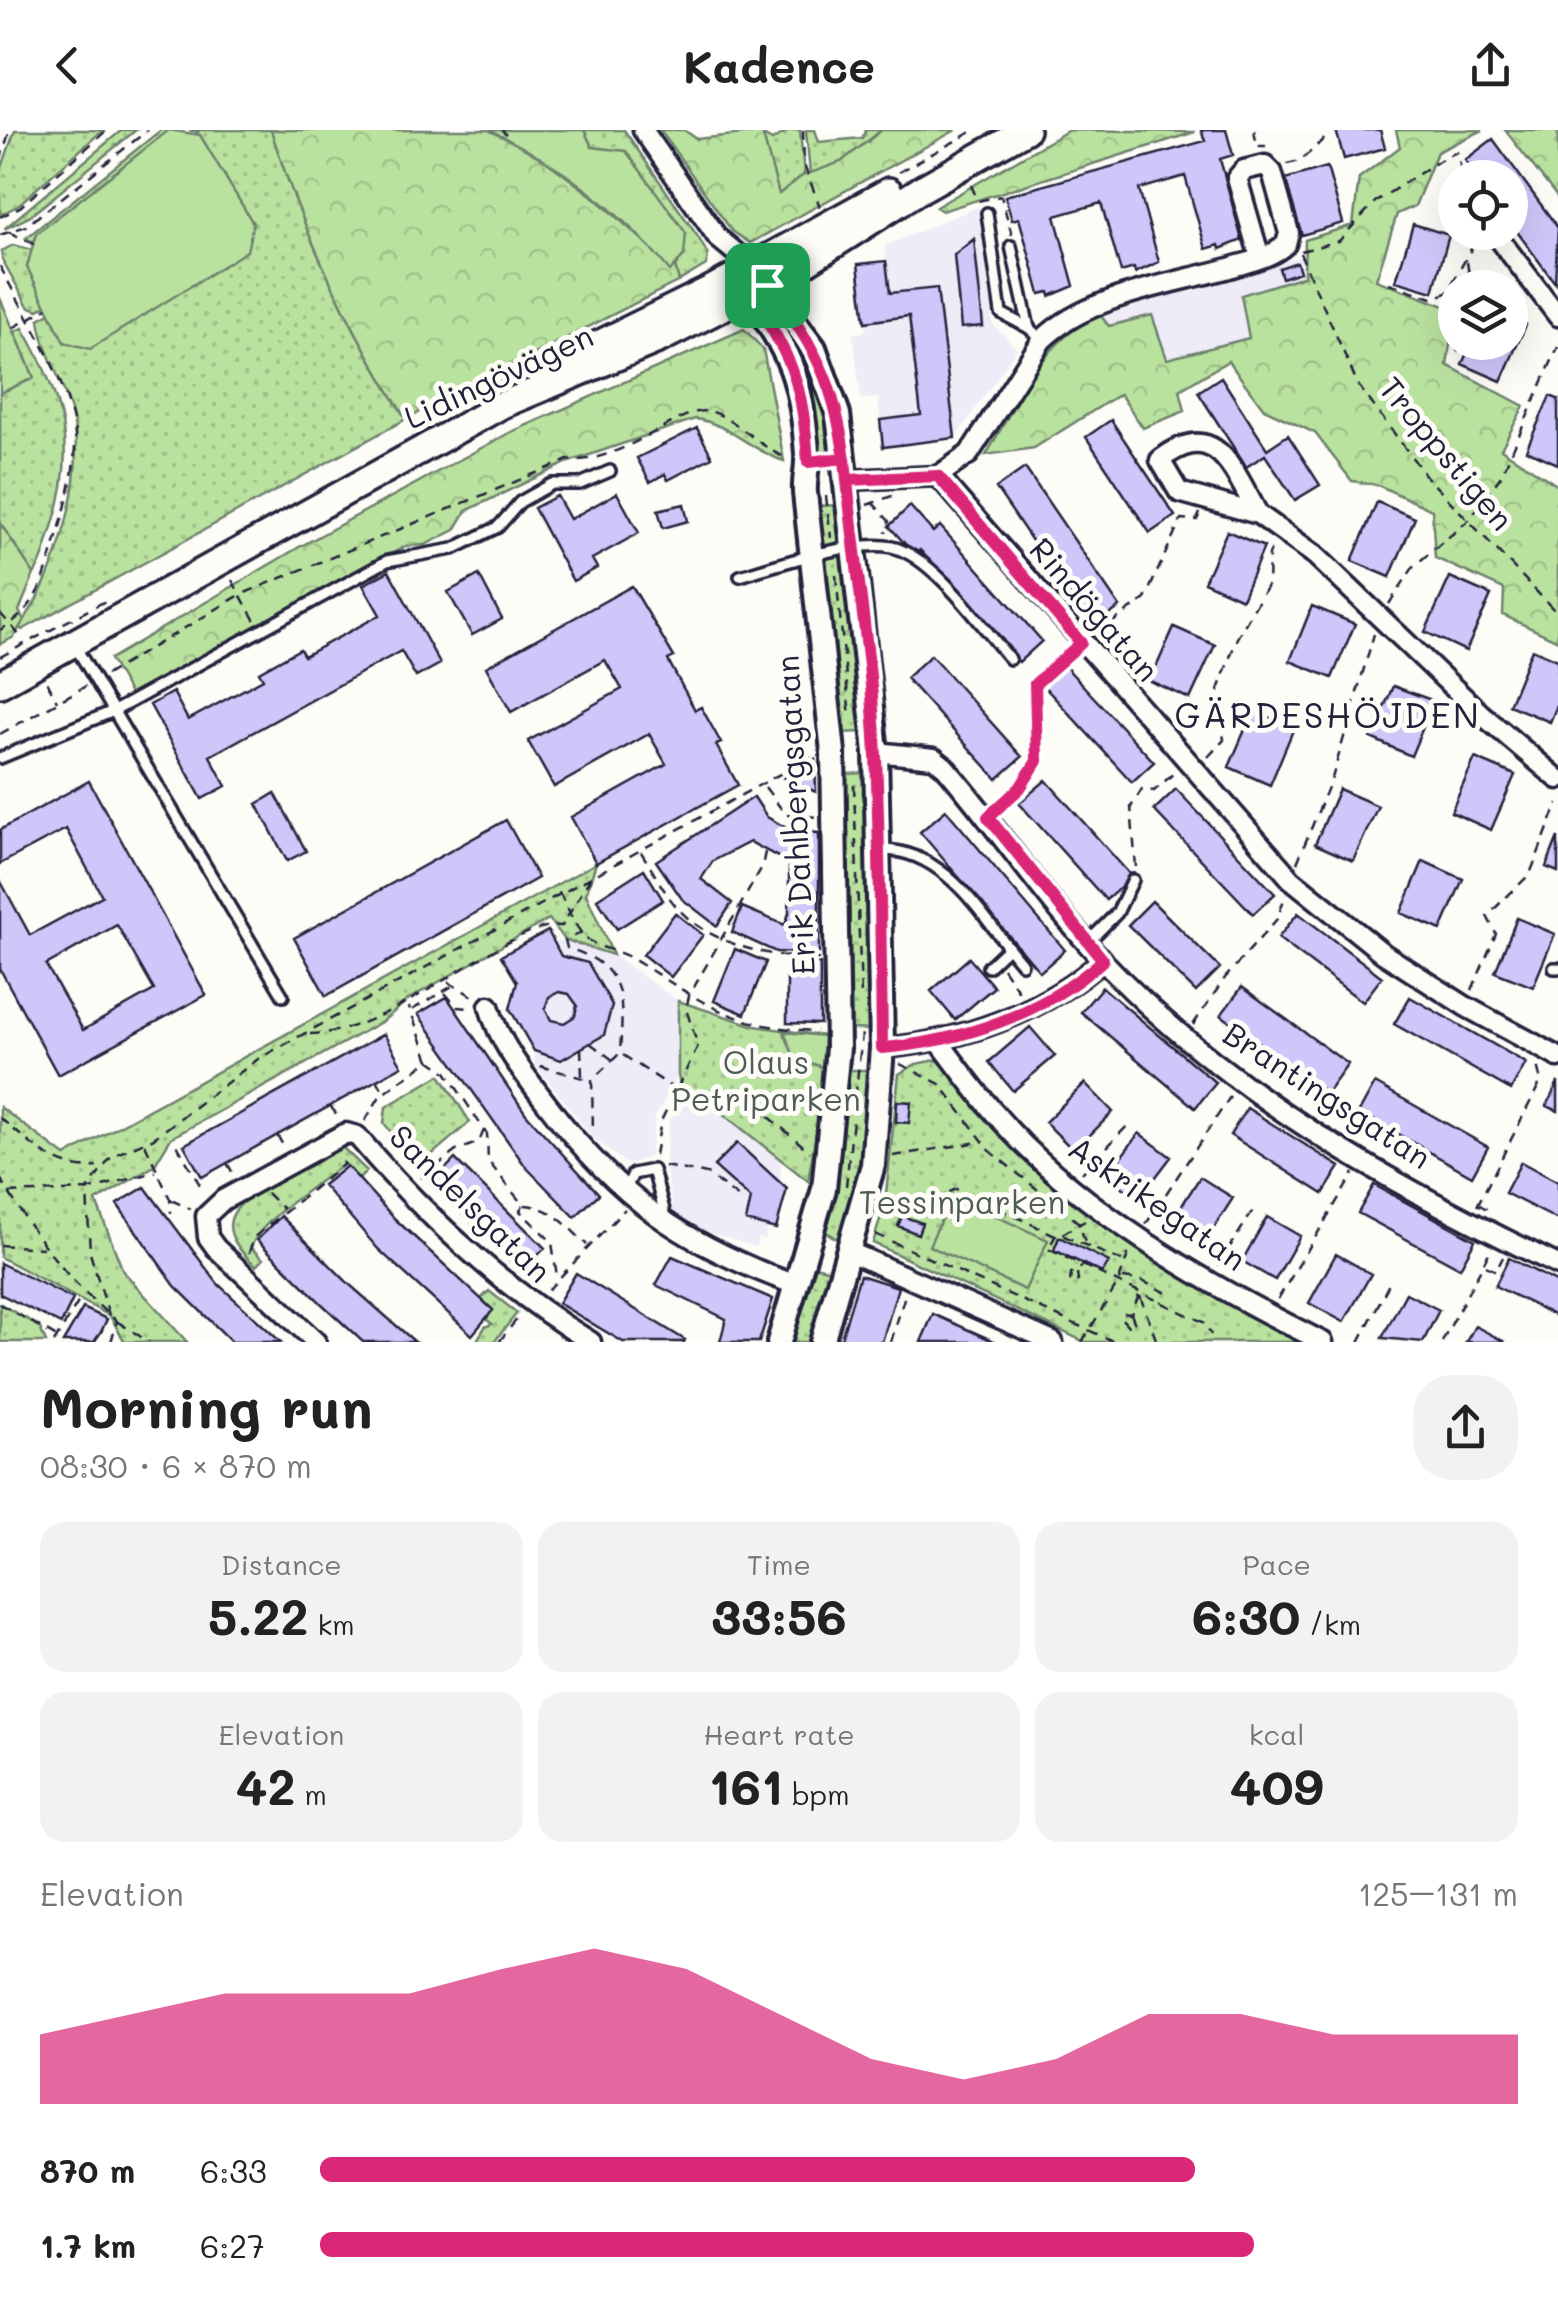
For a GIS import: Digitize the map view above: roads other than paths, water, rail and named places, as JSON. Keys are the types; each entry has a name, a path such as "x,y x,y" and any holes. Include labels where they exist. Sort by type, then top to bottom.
{"main road":[{"name":"Lidingövägen","path":"0,684 502,405 660,338 998,130"},
{"name":"Lidingövägen","path":"0,670 474,406 751,280 1026,130"}],"street":[{"path":"643,130 751,280"},
{"path":"808,462 834,482 938,476 969,454 1036,334 1088,309 1260,258 1278,252 1289,233 1272,172 1265,165 1244,170 1237,178 1260,258"},
{"path":"1508,250 1558,316"},
{"name":"Erik Dahlbergsgatan","path":"751,280 794,366 808,462 834,482"},
{"name":"Erik Dahlbergsgatan","path":"751,280 804,333 824,370 834,482 833,552 854,752 861,1045 873,1165 822,1342"},
{"path":"1258,514 1216,448 1197,440 1179,445 1160,460 1179,492 1258,514 1314,554 1480,713 1558,779"},
{"name":"Rindögatan","path":"938,476 1185,770 1290,879 1384,954 1465,1006 1558,1057"},
{"name":"Erik Dahlbergsgatan","path":"778,1342 810,1240 831,1144 861,1045 878,850 854,752 833,552 834,482"},
{"name":"Brantingsgatan","path":"854,752 934,758 988,817 1103,960 1184,1038 1239,1083 1362,1160 1474,1212 1558,1265"},
{"path":"861,1045 940,1043 1016,1015 1087,974 1103,960"},
{"path":"480,1007 536,1090 629,1196 659,1219 746,1267 796,1285"},
{"name":"Askrikegatan","path":"940,1043 993,1112 1070,1184 1209,1280 1323,1342"},
{"name":"Sandelsgatan","path":"310,1340 235,1270 208,1237 206,1216 213,1206 346,1133 356,1136 416,1202 492,1273 529,1304 591,1342"},
{"path":"810,1240 850,1252 1053,1342"}],"lane":[{"path":"987,213 1001,313 1036,334"},
{"path":"1011,246 1036,334"},
{"path":"0,758 116,710 387,562 453,549 498,527 520,502 552,484 580,484 610,470"},
{"path":"740,576 833,552 881,547 904,552 928,569 1010,659"},
{"path":"74,643 283,996"},
{"path":"878,850 913,852 945,873 1022,964"},
{"path":"1088,942 1117,913 1133,880"},
{"path":"988,967 1008,948"},
{"path":"629,1196 633,1174 653,1170 664,1210 659,1219"}],"district":[{"name":"GÄRDESHÖJDEN","path":"1328,716"}],"park label":[{"name":"Olaus Petriparken","path":"766,1082"},
{"name":"Tessinparken","path":"962,1203"}]}
